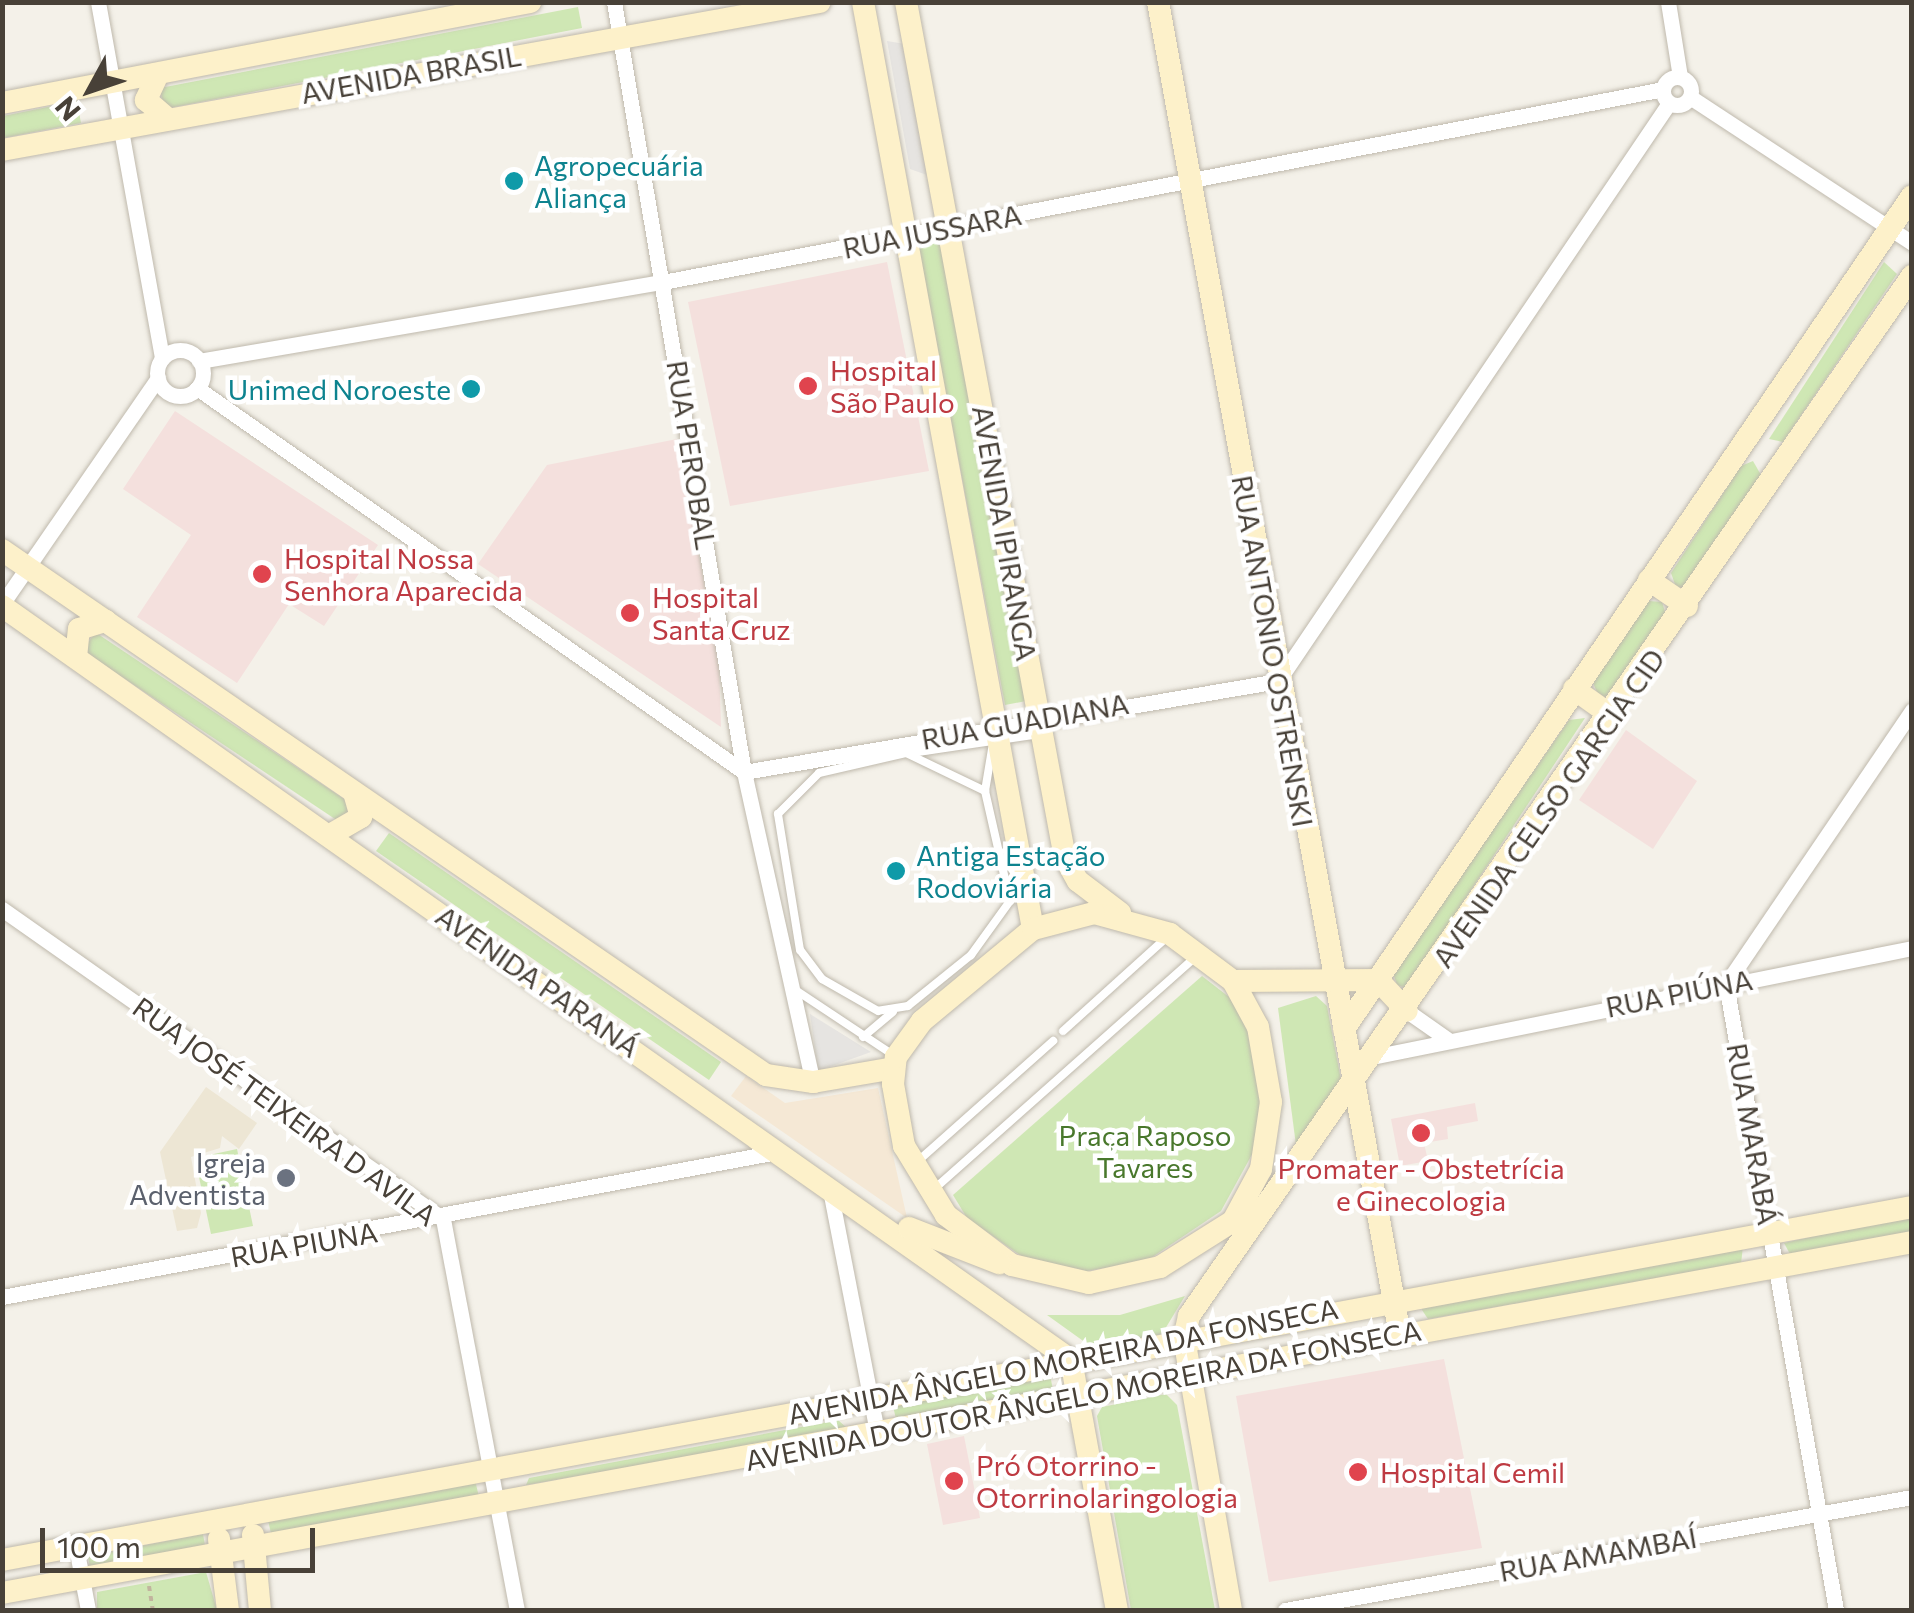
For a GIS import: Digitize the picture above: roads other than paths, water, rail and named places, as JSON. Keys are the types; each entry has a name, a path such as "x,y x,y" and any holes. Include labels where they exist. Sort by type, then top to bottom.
{"street":[{"path":"2,605 158,378 162,358 98,2"},
{"name":"AVENIDA BRASIL","path":"2,104 530,2"},
{"name":"RUA PEROBAL","path":"614,2 744,772 786,984 813,1082"},
{"name":"AVENIDA BRASIL","path":"2,150 820,2"},
{"name":"AVENIDA IPIRANGA","path":"863,2 996,733 1017,889 1033,929"},
{"name":"AVENIDA IPIRANGA","path":"906,2 1065,858 1078,881 1128,917"},
{"name":"RUA ANTONIO OSTRENSKI","path":"1158,2 1278,681 1400,1335"},
{"path":"1668,2 1680,78 1690,98 1912,243"},
{"path":"158,74 146,100 166,118"},
{"path":"1278,681 1680,78"},
{"path":"71,90 90,109 82,134"},
{"name":"RUA JUSSARA","path":"199,361 663,282 1666,96 1690,98"},
{"name":"AVENIDA CELSO GARCIA CID","path":"1344,1029 1912,196"},
{"name":"AVENIDA CELSO GARCIA CID","path":"1184,1338 1201,1298 1407,1012 1912,276"},
{"path":"162,358 185,351 199,361 197,388"},
{"path":"158,378 171,394 197,388 744,772"},
{"path":"1744,442 1781,468"},
{"name":"AVENIDA PARANÁ","path":"2,550 766,1076 813,1082 895,1063"},
{"path":"1648,580 1687,606"},
{"name":"AVENIDA PARANÁ","path":"2,605 852,1200 1070,1360"},
{"path":"76,657 78,629 106,621"},
{"name":"RUA GUADIANA","path":"744,772 1039,726 1278,681"},
{"path":"1574,690 1612,716"},
{"path":"1726,984 1912,710"},
{"path":"330,835 361,816 354,793"},
{"path":"364,859 359,835 387,816"},
{"name":"RUA JOSÉ TEIXEIRA D AVILA","path":"2,910 443,1219 517,1610"},
{"path":"852,1200 975,1258 1009,1263 1062,1280 1112,1281 1210,1244 1263,1212 1268,1062 1233,981 1200,952 1170,934 1128,917 1094,913 1033,929 915,1013 895,1063 913,1166 929,1194 1009,1263"},
{"path":"1283,985 1328,948"},
{"name":"RUA PIÚNA","path":"1372,1057 1447,1038 1912,948"},
{"path":"1233,981 1336,986 1378,980 1407,1012 1447,1038"},
{"name":"RUA MARABÁ","path":"1726,984 1836,1610"},
{"path":"1322,1127 1365,1144"},
{"path":"1210,1244 1244,1206 1268,1144"},
{"name":"RUA PIUNA","path":"2,1297 443,1219 781,1151"},
{"path":"830,1186 878,1436"},
{"name":"AVENIDA ÂNGELO MOREIRA DA FONSECA","path":"2,1560 1393,1298 1912,1207"},
{"name":"AVENIDA DOUTOR ÂNGELO MOREIRA DA FONSECA","path":"3,1591 878,1436 1191,1374 1912,1242"},
{"path":"1201,1298 1234,1328"},
{"path":"1184,1338 1231,1610"},
{"path":"1070,1360 1117,1610"},
{"name":"RUA AMAMBAÍ","path":"1284,1610 1912,1497"},
{"path":"249,1514 260,1610"},
{"path":"215,1520 228,1610"},
{"path":"76,1547 88,1610"}],"lane":[{"path":"996,733 985,791 1017,889 995,933 915,1013 893,1012 856,1002 808,964 789,911 778,814 820,773 906,753 996,733"},
{"path":"906,753 985,791"},
{"path":"1064,1031 1170,934"},
{"path":"929,1194 1200,952"},
{"path":"786,984 895,1063"},
{"path":"864,1037 893,1012"},
{"path":"913,1166 1052,1041"}],"place":[{"name":"Agropecuária Aliança","path":"514,181"},
{"name":"Hospital São Paulo","path":"808,386"},
{"name":"Unimed Noroeste","path":"471,389"},
{"name":"Hospital Nossa Senhora Aparecida","path":"262,574"},
{"name":"Hospital Santa Cruz","path":"630,613"},
{"name":"Antiga Estação Rodoviária","path":"896,871"},
{"name":"Promater - Obstetrícia e Ginecologia","path":"1421,1133"},
{"name":"Igreja Adventista","path":"286,1178"},
{"name":"Hospital Cemil","path":"1358,1472"},
{"name":"Pró Otorrino - Otorrinolaringologia","path":"954,1481"}],"park label":[{"name":"Praça Raposo Tavares","path":"1145,1151"}]}
